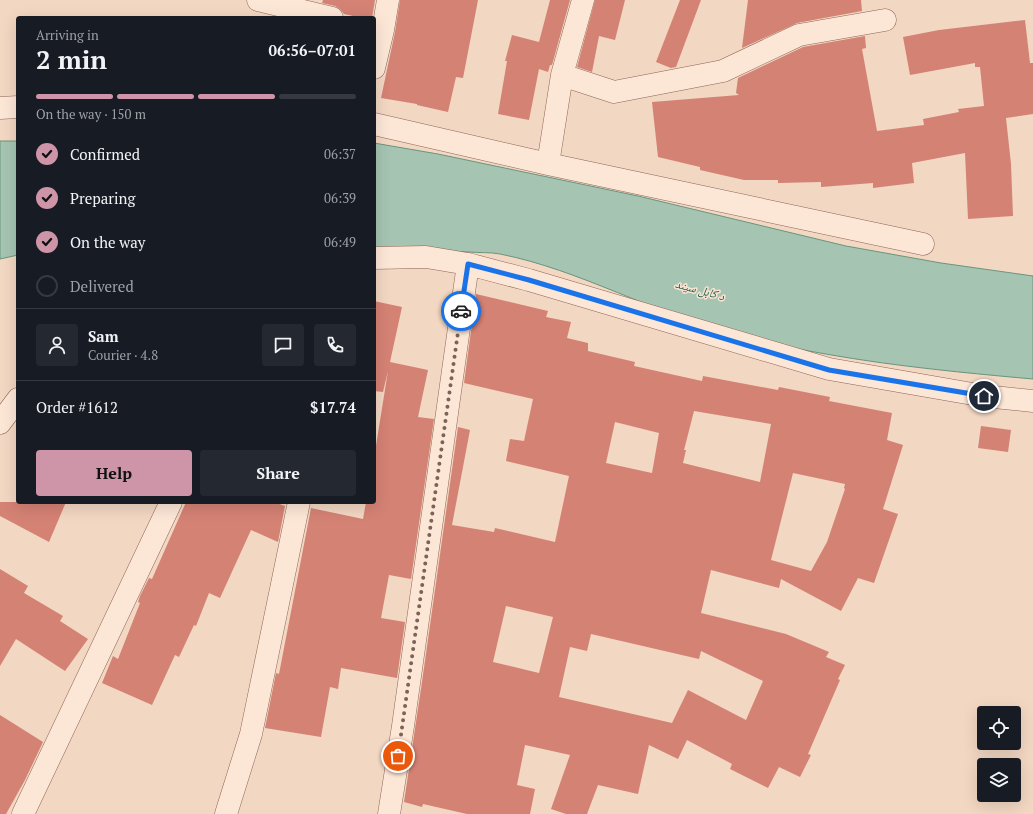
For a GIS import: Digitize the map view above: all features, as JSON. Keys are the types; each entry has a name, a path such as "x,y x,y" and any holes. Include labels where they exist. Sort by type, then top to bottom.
{"street":[{"path":"258,0 324,16"},
{"path":"376,52 379,29 388,0"},
{"path":"548,164 562,75 583,0"},
{"path":"562,75 614,92 723,71 799,35 885,20"},
{"path":"0,108 16,107"},
{"path":"376,124 548,164 922,244"},
{"path":"376,258 426,257 468,264 536,282 829,370 984,396 1033,401"},
{"path":"389,814 403,726 468,264"},
{"path":"0,423 16,402"},
{"path":"23,814 170,504"},
{"path":"226,814 251,734 299,504"}],"water":[{"path":"0,141 16,141 16,255 0,259"},
{"name":"د کابل سيند","path":"376,143 438,154 638,196 846,246 941,263 1033,276 1033,379 920,368 808,351 734,334 704,325 589,281 530,261 500,254 488,253 410,251 376,252"}],"building":[{"path":"323,0 375,0 372,16 353,16 344,14 335,6 322,3"},
{"path":"400,0 478,0 463,78 456,77 448,112 417,104 381,98"},
{"path":"550,0 570,0 552,65 550,65 548,72 539,69 529,120 498,114 507,61 505,61 512,35 539,42"},
{"path":"595,0 625,0 615,40 599,36 592,72 577,67"},
{"path":"680,0 701,0 676,67 671,68 656,62"},
{"path":"748,0 861,0 862,11 797,23 742,48"},
{"path":"1025,20 1030,63 1033,63 1033,114 1006,118 1011,164 1013,216 968,219 965,153 912,163 914,183 873,188 873,183 821,187 821,182 778,183 778,180 744,180 700,170 700,167 658,157 652,102 739,95 736,93 738,78 803,47 865,36 866,48 862,49 877,131 924,125 923,119 959,112 958,109 984,106 980,67 975,67 975,63 910,75 903,37 939,30"},
{"path":"476,294 548,311 546,317 571,322 567,338 588,343 588,351 635,362 634,366 702,381 703,376 778,390 779,387 830,397 829,401 892,413 887,440 903,445 883,509 898,514 874,583 858,578 841,611 781,579 779,588 711,570 701,613 786,634 829,652 826,657 845,665 808,754 811,755 800,777 779,767 768,788 730,769 732,764 687,740 678,759 649,745 638,794 598,785 587,814 566,814 551,809 570,755 525,745 517,785 535,789 530,814 467,814 423,804 422,807 404,802 458,427 470,430 452,525 494,532 495,528 555,542 569,476 506,461 510,439 524,441 533,399 464,383","holes":["694,411 771,424 760,482 683,463 686,450 684,450","615,422 659,433 652,473 606,463","793,473 845,484 845,489 827,542 811,571 771,560","506,606 553,617 539,673 493,662","591,634 699,659 701,651 763,681 746,720 688,690 672,723 559,697 570,647 587,651"]},
{"path":"376,301 402,307 390,362 428,370 418,417 434,419 411,579 389,575 381,618 405,622 397,678 341,668 338,689 330,687 321,737 265,728 276,673 279,674 311,508 363,519 366,504 376,504 376,446 388,371 383,392 376,391"},
{"path":"981,426 1011,430 1008,452 978,448"},
{"path":"0,502 16,502 16,504 65,504 49,542 0,516"},
{"path":"185,504 280,504 285,506 278,542 251,530 220,598 209,593 196,626 194,625 179,657 175,655 152,705 102,683 113,656 118,659 140,603 138,602 140,596 149,578 152,579"},
{"path":"0,569 28,586 24,593 63,616 60,621 88,639 65,671 16,639 0,666"},
{"path":"0,715 43,742 25,780 6,814 0,814"}],"way so far":[{"path":"398,756 461,311"}],"route":[{"path":"461,311 468,264 529,280 829,370 984,396"}]}
